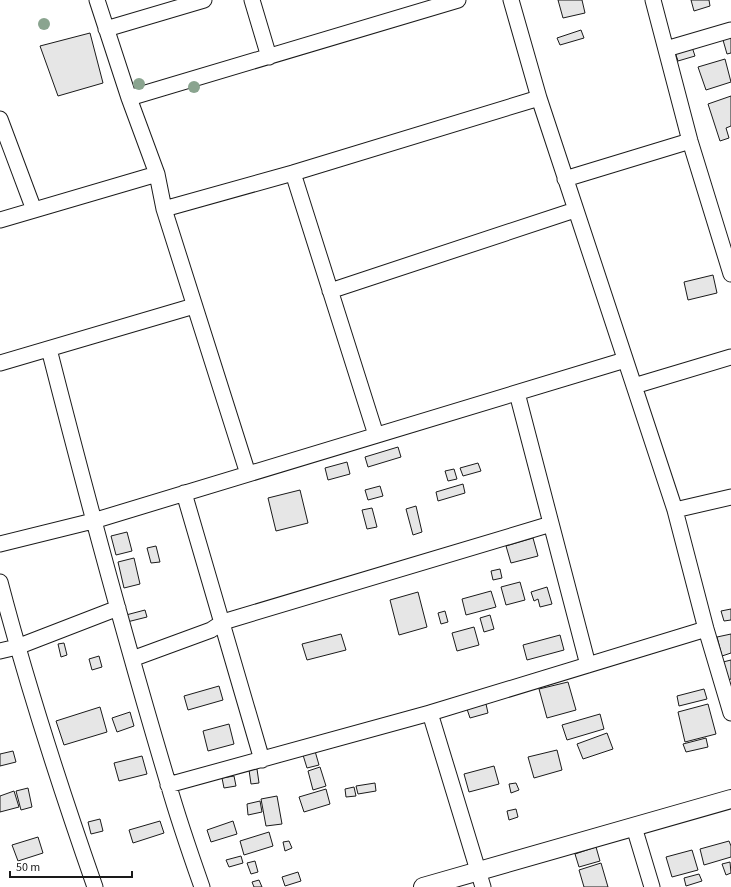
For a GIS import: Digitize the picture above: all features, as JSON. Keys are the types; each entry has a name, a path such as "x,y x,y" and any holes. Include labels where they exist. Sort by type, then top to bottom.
{"street":[{"path":"96,0 129,98 157,174 164,208 248,474"},
{"path":"106,29 204,0"},
{"path":"252,0 269,57"},
{"path":"129,98 458,0"},
{"path":"511,0 539,98 565,179 675,510 706,629 731,713"},
{"path":"653,0 690,141 731,274"},
{"path":"666,49 731,30"},
{"path":"164,208 293,173 539,98"},
{"path":"0,119 34,210"},
{"path":"565,179 690,141"},
{"path":"293,173 376,436"},
{"path":"0,220 157,174"},
{"path":"330,291 575,210"},
{"path":"0,363 194,306"},
{"path":"49,349 93,521 132,659 168,785 202,887"},
{"path":"634,386 731,358"},
{"path":"0,544 93,521 625,360"},
{"path":"517,393 588,666"},
{"path":"184,493 223,622 262,760"},
{"path":"675,510 731,497"},
{"path":"132,659 211,630 223,622 551,524"},
{"path":"0,582 17,647 69,814 95,887"},
{"path":"0,651 17,647 118,608"},
{"path":"168,785 430,713 706,629"},
{"path":"430,713 481,879"},
{"path":"423,887 481,879 634,827 731,799"},
{"path":"634,827 652,887"}],"building":[{"path":"558,0 582,0 585,13 563,18"},
{"path":"691,0 709,0 710,6 694,11"},
{"path":"581,30 584,38 560,45 557,38"},
{"path":"90,33 103,83 58,96 40,46"},
{"path":"731,37 731,53 727,54 723,40"},
{"path":"692,47 695,56 678,61 675,52"},
{"path":"725,59 731,82 706,90 698,67"},
{"path":"731,96 731,126 726,128 729,138 720,141 708,104"},
{"path":"713,275 717,293 688,300 684,282"},
{"path":"398,447 401,457 368,467 365,457"},
{"path":"347,462 350,474 328,480 325,468"},
{"path":"478,463 481,471 463,476 460,468"},
{"path":"454,469 457,479 448,481 445,471"},
{"path":"463,484 465,493 438,501 436,492"},
{"path":"380,486 383,496 368,500 365,490"},
{"path":"300,490 308,523 276,531 268,498"},
{"path":"416,506 422,532 413,535 406,509"},
{"path":"372,508 377,527 367,529 362,510"},
{"path":"127,532 132,551 116,555 111,536"},
{"path":"533,538 538,556 511,563 506,546"},
{"path":"156,546 160,562 151,563 147,548"},
{"path":"134,558 140,584 124,588 118,562"},
{"path":"500,569 502,578 493,580 491,571"},
{"path":"520,582 525,600 506,605 501,587"},
{"path":"547,587 552,604 540,607 538,599 534,601 531,592"},
{"path":"491,591 496,607 466,615 462,599"},
{"path":"418,592 427,627 399,635 390,600"},
{"path":"731,609 731,620 724,621 721,611"},
{"path":"145,610 147,617 127,622 126,615"},
{"path":"445,611 448,622 441,624 438,613"},
{"path":"490,615 494,629 484,632 480,618"},
{"path":"474,627 479,645 457,651 452,633"},
{"path":"341,634 346,650 307,660 302,644"},
{"path":"731,634 731,653 722,656 717,637"},
{"path":"560,635 564,650 527,660 523,645"},
{"path":"64,643 67,655 61,657 58,644"},
{"path":"99,656 102,667 92,670 89,659"},
{"path":"731,660 731,679 728,680 723,662"},
{"path":"568,682 576,710 547,718 539,689"},
{"path":"219,686 223,700 188,710 184,696"},
{"path":"704,689 707,699 679,706 677,696"},
{"path":"486,704 488,713 470,718 467,709"},
{"path":"708,704 716,734 685,742 678,712"},
{"path":"100,707 107,732 64,745 56,721"},
{"path":"130,712 134,726 117,732 112,718"},
{"path":"600,714 604,729 567,740 562,725"},
{"path":"229,724 234,744 208,751 203,731"},
{"path":"607,733 613,749 583,759 577,744"},
{"path":"706,738 708,747 686,752 683,744"},
{"path":"557,750 562,770 534,778 528,757"},
{"path":"13,751 16,762 0,766 0,754"},
{"path":"315,751 319,765 307,768 303,755"},
{"path":"142,756 147,774 119,781 114,763"},
{"path":"494,766 499,784 469,792 464,774"},
{"path":"320,767 326,786 313,790 308,771"},
{"path":"257,769 259,783 251,784 249,770"},
{"path":"234,776 236,786 224,788 222,778"},
{"path":"375,783 376,791 358,794 356,786"},
{"path":"516,783 519,790 511,793 509,784"},
{"path":"354,787 356,796 346,797 345,789"},
{"path":"28,788 32,807 21,810 16,791"},
{"path":"326,789 330,804 304,812 299,797"},
{"path":"14,791 19,807 0,812 0,796"},
{"path":"277,796 282,824 266,826 261,799"},
{"path":"260,801 262,812 248,815 247,804"},
{"path":"516,809 518,817 509,820 507,811"},
{"path":"100,819 103,831 91,834 88,822"},
{"path":"160,821 164,833 133,843 129,830"},
{"path":"233,821 237,834 211,842 207,830"},
{"path":"269,832 273,846 244,855 240,841"},
{"path":"38,837 43,853 18,861 12,845"},
{"path":"289,841 292,848 285,851 283,842"},
{"path":"729,841 731,846 731,857 704,865 700,849"},
{"path":"596,847 600,861 579,867 575,854"},
{"path":"692,850 698,870 672,877 666,857"},
{"path":"241,856 243,863 229,867 226,860"},
{"path":"255,861 258,872 251,874 247,863"},
{"path":"730,862 731,873 726,875 722,864"},
{"path":"601,863 608,887 584,887 579,870"},
{"path":"298,872 301,881 285,886 282,877"},
{"path":"699,874 702,881 686,886 684,878"},
{"path":"259,880 262,887 254,887 252,882"}]}
